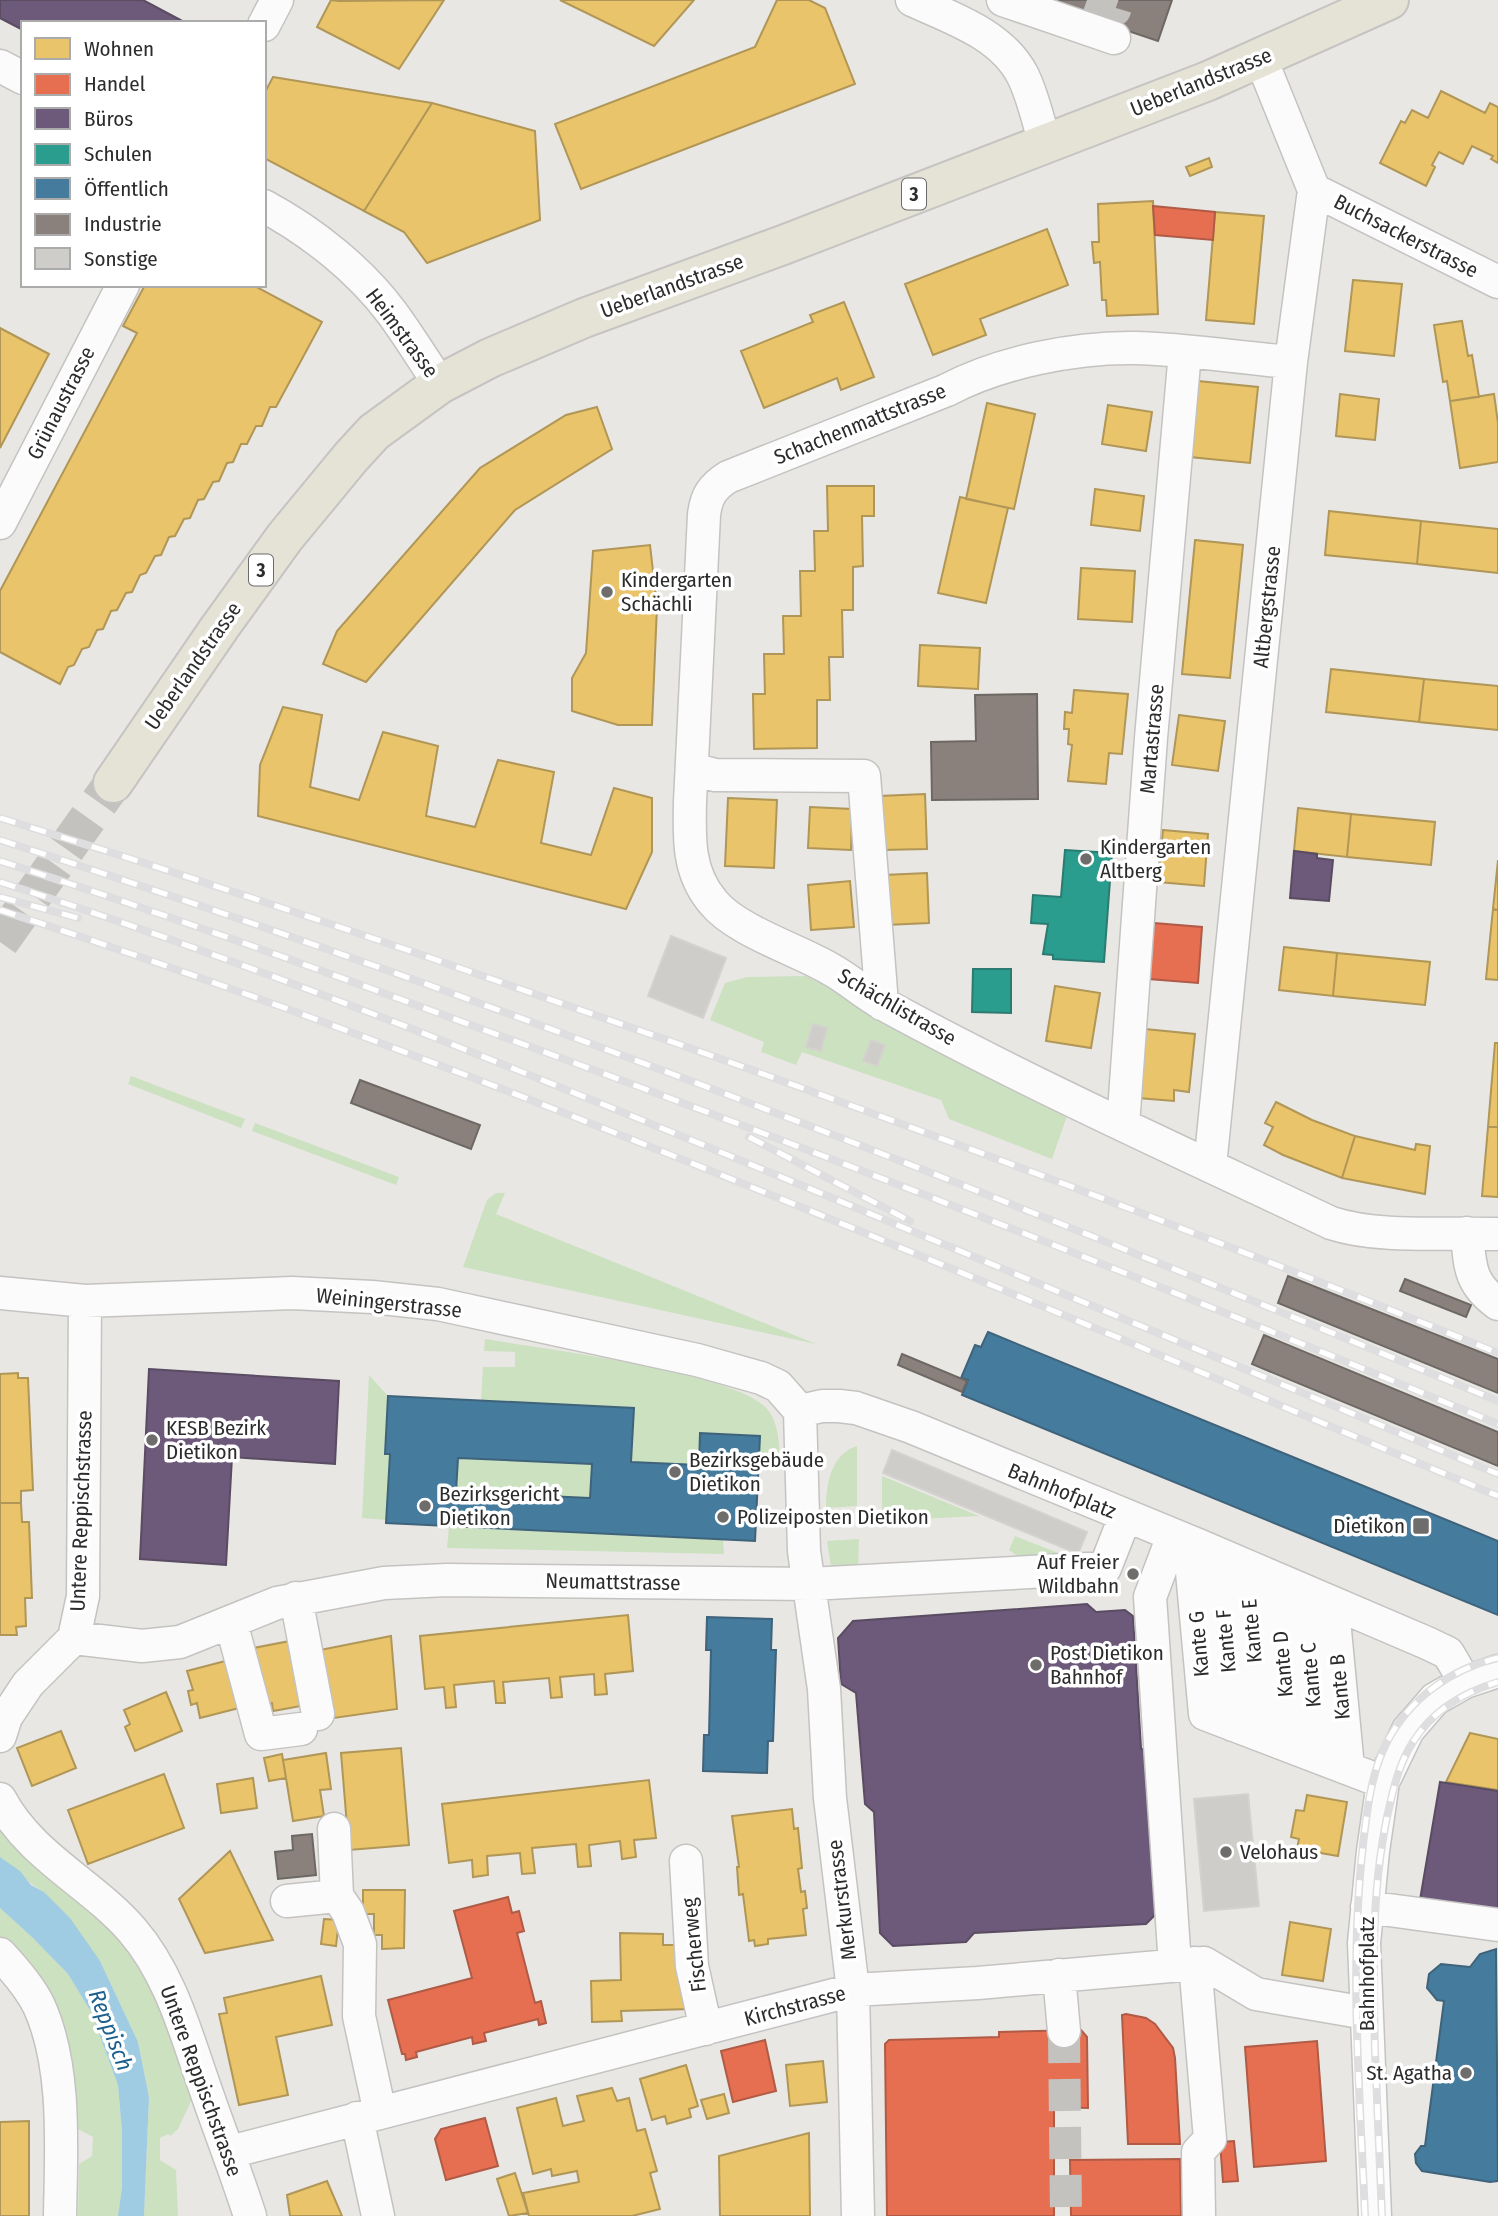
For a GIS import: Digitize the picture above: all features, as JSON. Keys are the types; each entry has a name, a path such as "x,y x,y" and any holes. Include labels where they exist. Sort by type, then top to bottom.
{"main road":[{"name":"Ueberlandstrasse","path":"113,783 285,537 374,432 440,384 490,358 584,318 783,245 1261,59 1389,0"}],"street":[{"path":"266,21 277,0"},
{"path":"913,0 967,25 1008,54 1026,83 1045,143"},
{"path":"967,25 989,0"},
{"path":"1003,0 1114,38"},
{"name":"Altbergstrasse","path":"1210,1166 1291,362 1314,190 1261,59"},
{"path":"0,66 21,77"},
{"name":"Buchsackerstrasse","path":"1314,190 1498,282"},
{"name":"Heimstrasse","path":"266,207 312,236 346,264 390,311 440,384"},
{"name":"Grünaustrasse","path":"0,523 122,287"},
{"name":"Schachenmattstrasse","path":"692,769 704,515 709,494 728,477 947,390 974,376 1051,356 1134,348 1291,362"},
{"name":"Martastrasse","path":"1124,1125 1151,738 1185,352"},
{"path":"692,769 715,775 864,776 882,1004"},
{"name":"Schächlistrasse","path":"692,769 689,832 692,861 700,884 715,905 742,925 833,970 882,1004 1210,1166"},
{"path":"1210,1166 1344,1227 1418,1233 1483,1233 1470,1269 1484,1293 1498,1304"},
{"name":"Weiningerstrasse","path":"0,1293 85,1301 292,1293 438,1304 697,1360 761,1378 778,1386 800,1411"},
{"name":"Untere Reppischstrasse","path":"0,1736 6,1717 28,1684 74,1639 83,1595 85,1301"},
{"name":"Bahnhofplatz","path":"800,1411 822,1406 839,1406 911,1427 1186,1540 1448,1653 1465,1682"},
{"path":"800,1411 803,1458 802,1525 810,1584"},
{"name":"Neumattstrasse","path":"74,1639 142,1646 180,1642 277,1603 384,1583 447,1580 810,1584 1105,1568 1125,1517"},
{"path":"1186,1540 1150,1597 1185,1964 1210,2139 1198,2152 1199,2216"},
{"name":"Kante G","path":"1186,1540 1191,1561 1206,1714 1246,1730"},
{"name":"Kante F","path":"1246,1730 1220,1573 1254,1570"},
{"name":"Kante D","path":"1254,1570 1277,1597 1290,1746"},
{"name":"Merkurstrasse","path":"810,1584 824,1689 830,1798 853,1990 858,2216"},
{"name":"Kante C","path":"1311,1594 1305,1608 1319,1757"},
{"path":"231,1622 261,1734 310,1722 296,1598"},
{"name":"Kante B","path":"1339,1607 1334,1620 1348,1768"},
{"name":"Bahnhofplatz","path":"1375,2216 1364,1943 1383,1782 1408,1730 1435,1699 1465,1682 1498,1671"},
{"path":"1246,1730 1383,1782"},
{"name":"Untere Reppischstrasse","path":"0,1800 10,1819 27,1839 113,1911 147,1949 174,1999 213,2112 230,2152 250,2216"},
{"path":"334,1829 337,1896 348,1913 360,1944 359,2016 378,2216"},
{"name":"Fischerweg","path":"686,1861 692,1966 706,2029"},
{"path":"287,1901 337,1896"},
{"path":"1367,1907 1498,1925"},
{"path":"0,1954 22,1979 40,2007 57,2066 62,2146 60,2216"},
{"name":"Kirchstrasse","path":"230,2152 853,1990 1204,1963 1256,1994 1366,2013"},
{"path":"1059,1975 1064,2031"}],"green space":[{"path":"806,976 1069,1110 1052,1159 949,1119 941,1100 802,1052 796,1065 761,1052 764,1042 710,1020 725,983 747,977"},
{"path":"131,1076 245,1119 241,1128 128,1084"},
{"path":"255,1123 399,1177 396,1185 252,1131"},
{"path":"496,1193 505,1193 496,1214 816,1344 463,1267 487,1200"},
{"path":"485,1339 636,1364 720,1385 750,1397 768,1410 775,1423 780,1467 759,1466 760,1436 700,1434 699,1465 631,1462 634,1409 481,1401 483,1367 515,1367 515,1352 484,1351"},
{"path":"369,1375 388,1396 385,1453 390,1454 387,1520 362,1518"},
{"path":"857,1446 857,1506 826,1508 829,1480 836,1463 848,1450"},
{"path":"458,1458 592,1464 590,1498 456,1492"},
{"path":"882,1476 979,1516 882,1521"},
{"path":"449,1526 723,1540 724,1554 447,1548"},
{"path":"1015,1536 1061,1554 1059,1561 1027,1563 1009,1550"},
{"path":"859,1539 858,1572 831,1567 827,1541"},
{"path":"0,1828 118,1934 162,1998 193,2097 178,2129 170,2136 168,2134 160,2138 160,2160 176,2170 178,2216 144,2216 149,2097 138,2042 100,1961 44,1892 0,1857"},
{"path":"0,1908 68,1974 91,2012 118,2085 122,2132 122,2187 118,2216 78,2216 79,2164 92,2156 93,2137 78,2129 72,2056 50,2003 0,1942"}],"water":[{"name":"Reppisch","path":"0,1857 20,1871 31,1885 44,1892 70,1918 100,1961 138,2042 149,2097 144,2216 118,2216 122,2187 122,2132 118,2085 91,2012 68,1974 0,1908"}],"building: Wohnen":[{"path":"331,0 444,0 399,69 317,27"},
{"path":"560,0 694,0 654,46"},
{"path":"777,0 809,0 825,8 855,84 581,189 555,124 755,47"},
{"path":"273,77 432,103 364,211 266,159 266,90"},
{"path":"1441,91 1485,113 1490,103 1498,107 1498,163 1491,159 1493,156 1472,146 1463,164 1439,152 1426,186 1380,163 1401,121 1405,123 1412,110 1428,118"},
{"path":"432,103 535,131 540,220 427,263 404,232 364,211"},
{"path":"1209,158 1212,167 1190,176 1186,167"},
{"path":"1153,201 1158,314 1107,316 1106,300 1102,300 1100,262 1094,263 1092,242 1099,242 1098,204"},
{"path":"1215,212 1264,216 1254,324 1206,320"},
{"path":"1047,229 1068,285 980,319 986,335 933,355 905,284"},
{"path":"1353,280 1402,284 1394,356 1345,351"},
{"path":"144,287 257,287 322,322 276,407 270,407 262,426 256,426 247,444 241,444 233,462 227,463 219,481 213,482 204,499 198,500 190,518 184,519 175,536 169,537 161,555 155,556 146,573 140,575 132,592 126,593 117,610 111,611 103,629 97,630 89,647 82,649 74,665 68,667 60,684 0,652 0,591 137,333 123,326"},
{"path":"844,302 874,377 841,390 837,378 764,408 741,351 813,322 810,315"},
{"path":"1462,321 1468,356 1472,355 1479,397 1450,401 1447,381 1443,382 1434,325"},
{"path":"0,328 49,354 0,448"},
{"path":"1198,381 1258,387 1250,463 1190,457"},
{"path":"1340,394 1379,399 1375,440 1336,436"},
{"path":"1494,394 1498,423 1498,462 1460,468 1450,401"},
{"path":"987,403 1035,414 1014,509 966,499"},
{"path":"1108,405 1152,412 1146,451 1102,444"},
{"path":"597,407 612,449 515,510 366,682 323,664 337,631 480,468 566,415"},
{"path":"827,486 874,486 874,516 862,516 863,566 853,567 853,610 842,610 843,657 829,657 830,700 817,700 817,748 754,749 753,694 765,694 764,654 784,654 783,616 801,616 800,571 815,571 814,531 828,531"},
{"path":"1095,489 1144,496 1140,531 1091,525"},
{"path":"960,497 1008,508 986,603 938,593"},
{"path":"1329,511 1421,521 1417,564 1325,555"},
{"path":"1421,521 1498,529 1498,573 1417,564"},
{"path":"1195,540 1243,545 1230,678 1182,674"},
{"path":"650,545 657,606 652,725 618,725 572,711 572,678 586,653 593,551"},
{"path":"1081,568 1135,571 1132,622 1078,619"},
{"path":"920,645 980,648 978,689 918,686"},
{"path":"1331,669 1424,679 1419,722 1326,712"},
{"path":"1424,679 1498,686 1498,730 1419,722"},
{"path":"1074,690 1128,694 1122,754 1109,753 1106,784 1068,781 1072,745 1068,744 1069,729 1064,729 1065,712 1072,713"},
{"path":"283,707 322,715 310,787 359,800 383,732 438,746 426,816 475,827 498,760 554,772 541,843 591,855 614,788 652,798 652,852 626,909 258,816 260,765"},
{"path":"1179,715 1225,721 1218,771 1172,765"},
{"path":"925,794 927,849 881,850 879,796"},
{"path":"728,798 777,800 774,868 725,866"},
{"path":"810,807 852,809 851,850 808,848"},
{"path":"1298,808 1351,814 1347,857 1294,851"},
{"path":"1351,814 1435,822 1431,865 1347,857"},
{"path":"1163,830 1208,834 1204,886 1158,882"},
{"path":"1498,860 1498,910 1493,909"},
{"path":"927,873 929,923 886,925 884,875"},
{"path":"850,881 854,927 811,930 808,885"},
{"path":"1493,909 1498,910 1498,980 1486,979"},
{"path":"1284,947 1337,953 1333,996 1279,990"},
{"path":"1337,953 1430,962 1425,1005 1333,996"},
{"path":"1055,986 1100,993 1091,1048 1046,1041"},
{"path":"1145,1029 1195,1034 1189,1092 1174,1090 1174,1101 1138,1098"},
{"path":"1495,1043 1498,1043 1498,1127 1488,1127"},
{"path":"1276,1102 1312,1120 1355,1136 1342,1178 1264,1145 1273,1127 1265,1123"},
{"path":"1488,1127 1498,1127 1498,1197 1482,1196"},
{"path":"1355,1136 1415,1150 1416,1144 1430,1146 1425,1194 1342,1178"},
{"path":"18,1373 18,1378 28,1378 33,1490 21,1491 21,1503 0,1503 0,1374"},
{"path":"0,1503 21,1503 22,1522 29,1522 32,1598 25,1598 26,1626 16,1627 17,1635 0,1635"},
{"path":"628,1615 633,1671 605,1674 607,1694 595,1695 594,1674 560,1677 562,1697 551,1698 549,1678 503,1682 505,1703 496,1703 494,1681 454,1685 456,1707 446,1708 444,1687 425,1689 420,1636"},
{"path":"391,1636 397,1709 334,1718 320,1650"},
{"path":"290,1641 301,1706 273,1711 272,1703 257,1705 248,1649"},
{"path":"233,1659 243,1707 200,1718 197,1703 191,1705 188,1691 193,1690 187,1671"},
{"path":"166,1692 182,1731 135,1751 125,1727 130,1724 124,1710"},
{"path":"61,1731 76,1768 32,1786 17,1748"},
{"path":"1470,1733 1498,1739 1498,1790 1446,1782"},
{"path":"401,1748 409,1845 349,1850 341,1753"},
{"path":"326,1753 331,1789 320,1790 324,1816 293,1821 283,1760"},
{"path":"282,1754 286,1778 269,1781 264,1758"},
{"path":"164,1774 184,1828 88,1864 68,1810"},
{"path":"253,1778 257,1808 221,1813 217,1784"},
{"path":"649,1780 656,1838 634,1840 636,1857 622,1859 620,1841 589,1845 591,1866 578,1867 576,1844 532,1848 535,1873 522,1874 520,1853 487,1856 488,1875 473,1877 472,1860 449,1863 442,1804"},
{"path":"1307,1795 1347,1802 1338,1856 1297,1849 1299,1839 1291,1837 1296,1810 1304,1811"},
{"path":"792,1809 794,1829 798,1828 802,1868 798,1869 801,1892 805,1891 807,1908 803,1909 806,1935 768,1939 768,1944 755,1946 754,1940 749,1941 743,1894 739,1895 739,1867 732,1816"},
{"path":"230,1851 273,1940 205,1953 179,1899"},
{"path":"363,1890 405,1890 404,1948 382,1949 382,1935 374,1935 374,1914 363,1914"},
{"path":"324,1919 339,1920 336,1946 321,1944"},
{"path":"1290,1922 1331,1929 1323,1981 1282,1975"},
{"path":"620,1933 663,1934 663,1945 687,1945 690,2009 621,2011 622,2021 592,2022 591,1981 621,1980"},
{"path":"321,1976 332,2025 276,2037 288,2095 239,2105 219,2014 227,2013 224,1998"},
{"path":"823,2061 827,2102 790,2106 786,2065"},
{"path":"686,2065 698,2106 689,2109 691,2117 667,2124 665,2116 652,2120 640,2079"},
{"path":"612,2088 617,2101 629,2098 637,2131 645,2129 657,2171 650,2173 660,2209 632,2216 529,2216 523,2193 579,2182 577,2171 552,2176 551,2169 533,2174 517,2108 556,2098 563,2126 584,2121 577,2096"},
{"path":"724,2094 729,2113 707,2119 701,2100"},
{"path":"29,2121 29,2216 0,2216 0,2122"},
{"path":"809,2133 810,2216 720,2216 719,2156"},
{"path":"515,2173 528,2213 509,2216 497,2179"},
{"path":"327,2181 342,2216 290,2216 287,2195"}],"building: Handel":[{"path":"1153,206 1215,212 1213,240 1155,235"},
{"path":"1154,923 1202,927 1198,983 1149,979"},
{"path":"508,1897 512,1913 519,1911 524,1931 517,1933 535,2003 541,2001 546,2023 539,2025 538,2019 484,2033 486,2041 473,2044 472,2037 416,2052 417,2057 406,2060 405,2054 402,2054 388,2000 472,1978 454,1911"},
{"path":"1122,2015 1146,2018 1155,2024 1173,2048 1180,2144 1128,2144"},
{"path":"1081,2030 1087,2037 1088,2108 1054,2107 1054,2216 887,2216 885,2044 889,2040 999,2037 999,2032"},
{"path":"765,2040 776,2091 733,2102 721,2051"},
{"path":"1317,2041 1326,2161 1254,2167 1245,2047"},
{"path":"485,2118 498,2166 446,2180 435,2139 441,2129"},
{"path":"1234,2141 1238,2181 1223,2182 1220,2142"},
{"path":"1180,2159 1181,2216 1071,2216 1070,2160"}],"building: Büros":[{"path":"0,0 143,0 182,21 21,21 21,29 0,18"},
{"path":"1294,851 1317,854 1317,858 1333,860 1329,901 1290,898"},
{"path":"149,1369 339,1381 335,1464 232,1457 226,1565 140,1559"},
{"path":"1087,1604 1096,1612 1125,1610 1133,1616 1141,1748 1150,1757 1164,1906 1146,1924 974,1933 966,1942 893,1946 880,1933 874,1812 865,1804 856,1693 841,1684 838,1638 853,1621"},
{"path":"1440,1782 1498,1791 1498,1913 1420,1900"}],"building: Schulen":[{"path":"1065,850 1112,853 1104,962 1053,959 1053,955 1043,954 1048,924 1031,923 1033,895 1061,897"},
{"path":"973,969 1011,969 1011,1013 972,1012"}],"building: Öffentlich":[{"path":"988,1332 1498,1541 1498,1615 962,1395 968,1380 961,1378 975,1345 981,1347"},
{"name":"Bezirksgebäude Dietikon","path":"388,1396 634,1408 631,1462 699,1465 700,1433 760,1436 755,1541 386,1523 390,1454 385,1454","holes":["458,1458 592,1464 590,1498 456,1492"]},
{"path":"707,1617 772,1619 771,1650 776,1650 773,1741 768,1741 767,1773 703,1771 704,1735 709,1735 711,1650 706,1650"},
{"name":"St. Agatha","path":"1496,1949 1498,2181 1422,2171 1416,2163 1415,2154 1421,2146 1425,2146 1444,2001 1437,2000 1427,1988 1429,1974 1441,1964 1470,1967 1480,1954"}],"building: Industrie":[{"path":"1036,0 1172,0 1158,41"},
{"path":"1037,694 1038,799 932,800 931,742 976,741 975,695"},
{"path":"360,1080 480,1125 471,1149 351,1103"},
{"path":"1288,1276 1498,1359 1498,1393 1278,1303"},
{"path":"1405,1279 1471,1305 1466,1317 1400,1291"},
{"path":"1264,1335 1498,1432 1498,1466 1252,1364"},
{"path":"902,1354 967,1381 962,1392 898,1365"},
{"path":"312,1834 316,1875 278,1879 275,1852 293,1850 292,1836"}],"building: Sonstige":[{"path":"671,936 726,958 703,1018 648,996"},
{"path":"813,1024 827,1028 821,1051 806,1047"},
{"path":"871,1040 885,1045 877,1066 863,1061"},
{"path":"892,1450 1087,1532 1078,1554 883,1473"},
{"name":"Velohaus","path":"1248,1794 1259,1906 1204,1911 1194,1799"}],"tunnel":[{"path":"1087,0 1115,10 1118,0"},
{"path":"0,942 113,783"},
{"path":"1064,2031 1066,2216"}],"railway":[{"path":"0,818 357,933 803,1088 1152,1217 1498,1353"},
{"path":"0,840 379,967 755,1105 1128,1250 1498,1401"},
{"path":"0,861 314,968 627,1082 1251,1323 1498,1424"},
{"path":"0,882 209,953 518,1070 1498,1474"},
{"path":"0,897 78,918"},
{"path":"0,910 190,974 568,1114 941,1264 1498,1496"},
{"path":"749,1137 910,1221"},
{"path":"1365,2216 1356,1984 1359,1891 1373,1779 1396,1726 1420,1699 1448,1678 1498,1658"},
{"path":"1382,2216 1374,1963 1378,1875 1387,1817 1400,1769 1421,1731 1450,1704 1473,1691 1498,1682"}],"place":[{"name":"Kindergarten Schächli","path":"607,592"},
{"name":"Kindergarten Altberg","path":"1086,859"},
{"name":"KESB Bezirk Dietikon","path":"152,1440"},
{"name":"Bezirksgebäude Dietikon","path":"675,1472"},
{"name":"Bezirksgericht Dietikon","path":"425,1506"},
{"name":"Polizeiposten Dietikon","path":"723,1517"},
{"name":"Dietikon","path":"1421,1526"},
{"name":"Auf Freier Wildbahn","path":"1133,1574"},
{"name":"Post Dietikon Bahnhof","path":"1036,1665"},
{"name":"Velohaus","path":"1226,1852"},
{"name":"St. Agatha","path":"1466,2073"}]}
